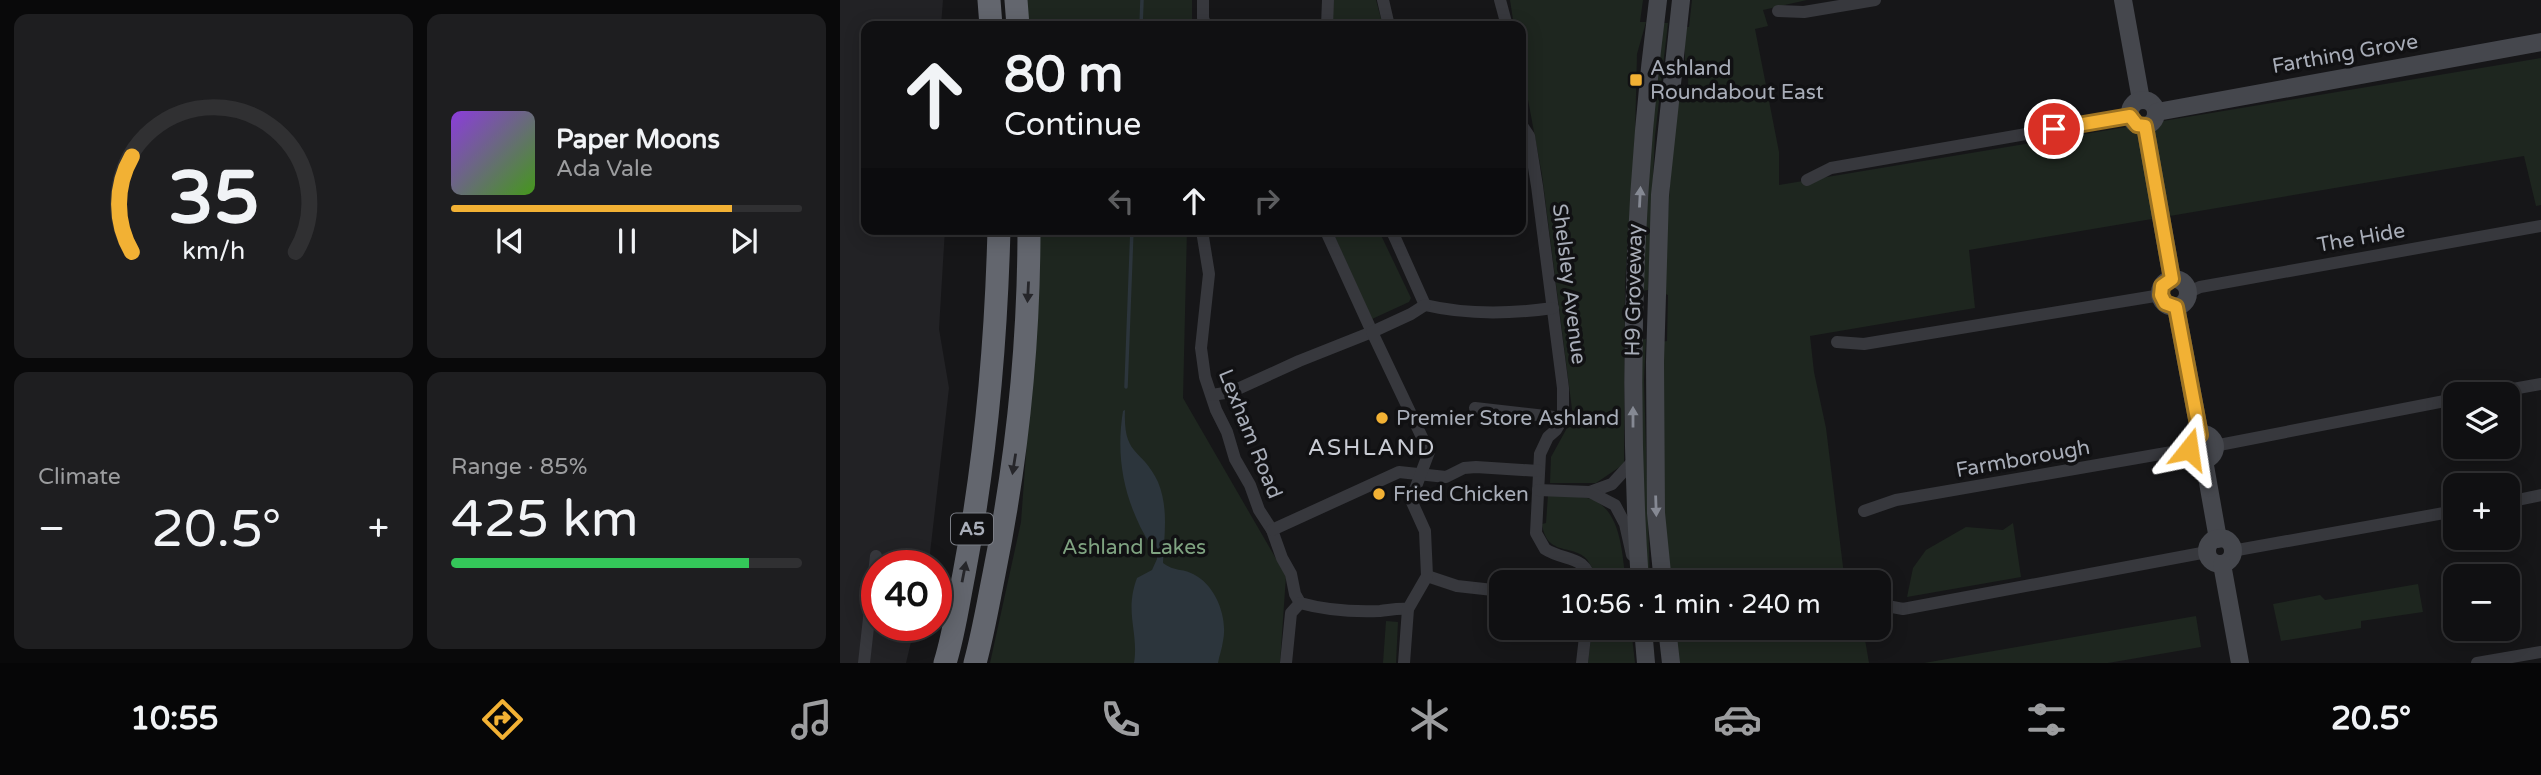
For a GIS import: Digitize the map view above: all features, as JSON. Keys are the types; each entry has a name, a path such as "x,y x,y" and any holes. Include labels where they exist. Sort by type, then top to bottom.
{"highway":[{"path":"989,0 991,21"},
{"path":"1016,0 1018,21"},
{"name":"A5","path":"945,663 974,523 995,348 999,235"},
{"name":"A5","path":"975,663 1004,527 1022,397 1029,235"}],"street":[{"path":"1203,0 1204,21"},
{"path":"1327,21 1328,0"},
{"path":"1383,0 1388,21"},
{"path":"1500,0 1506,21"},
{"name":"H9 Groveway","path":"1638,570 1633,461 1634,289 1641,170 1658,0"},
{"name":"H9 Groveway","path":"1662,570 1656,513 1656,340 1660,195 1681,0"},
{"path":"1778,11 1804,12 1875,0"},
{"path":"2123,0 2141,100 2151,102 2144,118 2172,279"},
{"name":"Farthing Grove","path":"1807,180 1831,169 2144,118 2541,41"},
{"name":"Shelsley Avenue","path":"1526,132 1529,136 1553,308 1563,388 1563,418"},
{"name":"The Hide","path":"2189,292 2200,287 2365,256 2541,226"},
{"name":"Lexham Road","path":"1204,235 1209,274 1201,348 1205,377 1235,459 1250,485 1259,510 1272,530 1291,574 1294,594 1300,603"},
{"path":"1328,235 1429,452 1411,500 1425,531 1427,576 1408,609 1404,663"},
{"path":"1394,235 1425,305"},
{"path":"2172,279 2185,283 2189,292 2184,303 2176,307 2165,303 2161,295 2162,286 2172,279"},
{"path":"1837,342 1864,344 2161,295"},
{"path":"1212,395 1231,391 1372,332 1425,305 1448,310 1503,313 1553,308"},
{"path":"2176,307 2202,447 2212,545"},
{"path":"2520,388 2541,384"},
{"name":"Farmborough","path":"1864,511 1896,500 2202,447 2443,401"},
{"path":"1475,408 1563,418 1548,437 1541,454 1536,533 1540,542 1552,554 1581,563 1586,570"},
{"path":"1538,490 1590,492 1612,484 1633,461"},
{"path":"1272,530 1399,472 1446,477 1460,470 1476,467 1539,471"},
{"path":"1590,492 1615,505 1625,524 1636,570"},
{"path":"2520,499 2541,495"},
{"path":"2227,557 2443,513"},
{"path":"1891,608 1903,610 2229,543 2227,557 2240,663"},
{"path":"1427,576 1457,586 1489,590"},
{"path":"1286,663 1291,613 1300,603 1320,608 1382,611 1395,607 1408,609"},
{"path":"1582,663 1585,640"},
{"path":"1644,640 1646,663"},
{"path":"1668,640 1671,663"},
{"path":"864,663 866,641"},
{"path":"2477,663 2541,652"}],"shaded area":[{"path":"840,0 943,0 941,21 861,21 861,235 945,235 939,329 949,388 930,550 861,550 861,641 911,641 906,663 840,663"},
{"path":"1125,410 1125,425 1130,445 1152,471 1164,502 1163,563 1201,579 1214,594 1222,613 1224,632 1218,663 1134,663 1133,590 1137,578 1152,570 1157,559 1157,547 1151,546 1142,530 1124,481 1120,447"}],"green space":[{"path":"1026,0 1192,0 1192,21 1028,21"},
{"path":"1334,0 1376,0 1382,21 1336,21 1332,18"},
{"path":"1510,0 1643,0 1640,22 1646,22 1637,54 1635,136 1625,283 1624,464 1596,483 1550,483 1551,457 1573,417 1542,175 1526,89 1526,21 1513,21"},
{"path":"1692,0 1807,0 1763,10 1768,26 1755,29 1779,152 1779,185 2541,58 2541,205 2536,206 2524,156 1969,250 1975,308 1810,336 1814,372 1826,428 1843,570 1667,570 1663,522 1661,342 1667,341 1668,295 1663,293 1674,121 1683,86 1688,85 1689,62 1685,61 1684,27 1689,27"},
{"path":"1662,23 1668,23 1655,136 1648,290 1641,291 1648,159"},
{"name":"Ashland Lakes","path":"1039,235 1187,235 1183,398 1286,576 1280,663 990,663 1021,522 1040,263"},
{"path":"1381,235 1411,298 1409,302 1372,319 1335,237"},
{"path":"1646,339 1644,380 1650,570 1645,570 1640,340"},
{"path":"1548,495 1587,498 1599,503 1614,521 1624,570 1593,570 1586,558 1550,543 1542,524 1546,523"},
{"path":"2013,523 2021,577 1907,597 1913,568 1926,550 1966,527 2003,530"},
{"path":"2418,584 2423,612 2361,621 2361,628 2281,641 2273,604 2320,595 2325,600"},
{"path":"2196,616 2201,647 2108,663 1924,663"},
{"path":"1386,621 1398,622 1396,663 1383,663"},
{"path":"1591,640 1632,640 1635,663 1588,663"},
{"path":"1672,640 1865,640 1869,663 1674,663"}],"waterway":[{"path":"1141,21 1142,0"},
{"path":"1126,387 1132,235"}],"place":[{"name":"Ashland Roundabout East","path":"1636,80"},
{"name":"Premier Store Ashland","path":"1382,418"},
{"name":"Fried Chicken","path":"1379,494"}],"district":[{"name":"ASHLAND","path":"1372,448"}],"route":[{"path":"2054,129 2130,116 2137,125 2145,126 2172,279 2162,286 2161,295 2165,303 2176,307 2200,435 2190,441 2189,449"}]}
